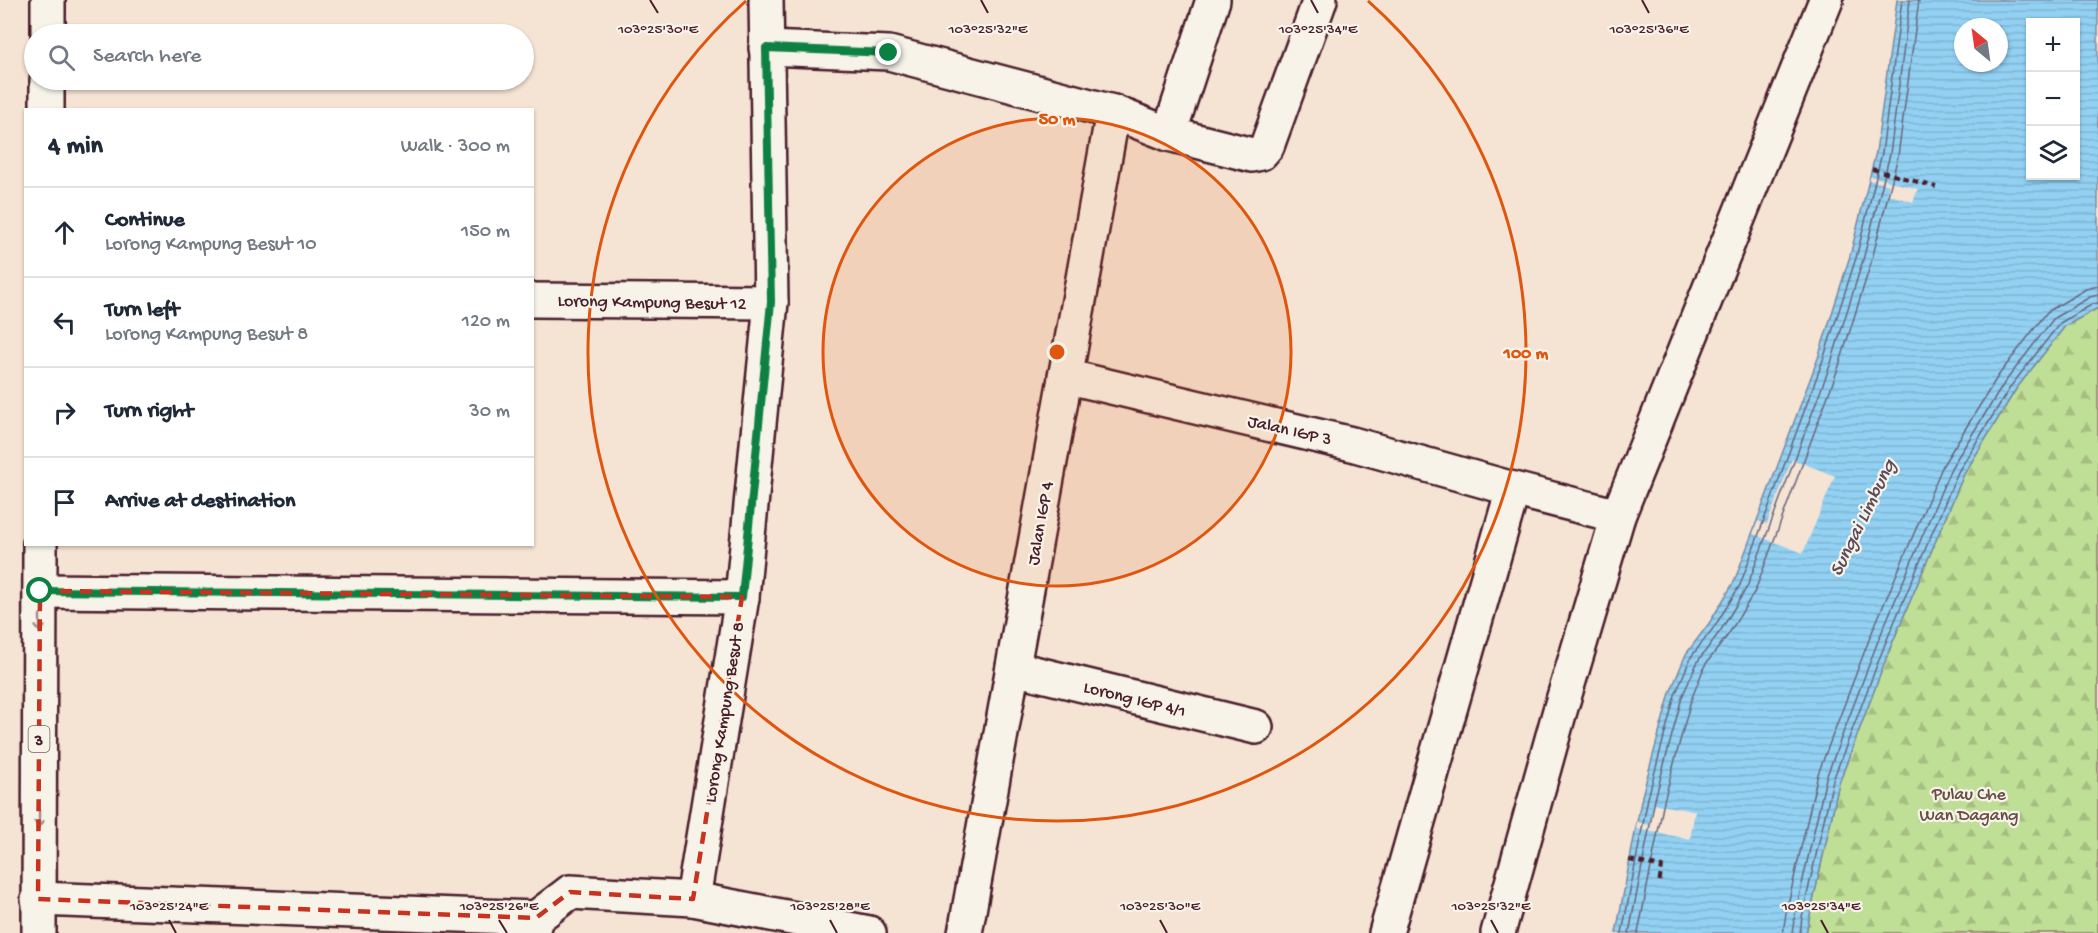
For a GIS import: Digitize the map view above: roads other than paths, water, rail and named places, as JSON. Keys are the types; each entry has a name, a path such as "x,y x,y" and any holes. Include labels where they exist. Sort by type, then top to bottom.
{"main road":[{"path":"48,0 48,24"},
{"name":"Lorong Kampung Besut 8","path":"693,899 742,597 771,302 766,0"},
{"path":"1169,134 1213,0"},
{"path":"766,48 889,53 1113,112 1169,134 1252,155 1261,153 1267,146 1320,0"},
{"path":"1498,933 1559,714 1618,516 1826,0"},
{"path":"47,90 47,108"},
{"name":"Jalan IGP 4","path":"965,933 1113,112"},
{"name":"Lorong Kampung Besut 12","path":"534,300 771,302"},
{"name":"Jalan IGP 3","path":"1065,376 1352,444 1618,516"},
{"path":"1386,933 1513,489"},
{"name":"3","path":"39,933 40,546"},
{"path":"40,591 742,597"},
{"name":"Lorong IGP 4/1","path":"1013,668 1256,728"},
{"path":"38,899 534,926 570,892 693,899 809,927 869,933"}],"water":[{"name":"Sungai Limbung","path":"1897,0 2098,0 2098,308 2065,326 2016,389 1964,474 1891,646 1839,783 1806,933 1616,933 1642,796 1670,693 1686,654 1710,622 1734,582 1818,358 1850,256 1876,152"}],"park label":[{"name":"Pulau Che Wan Dagang","path":"1969,803"}]}
